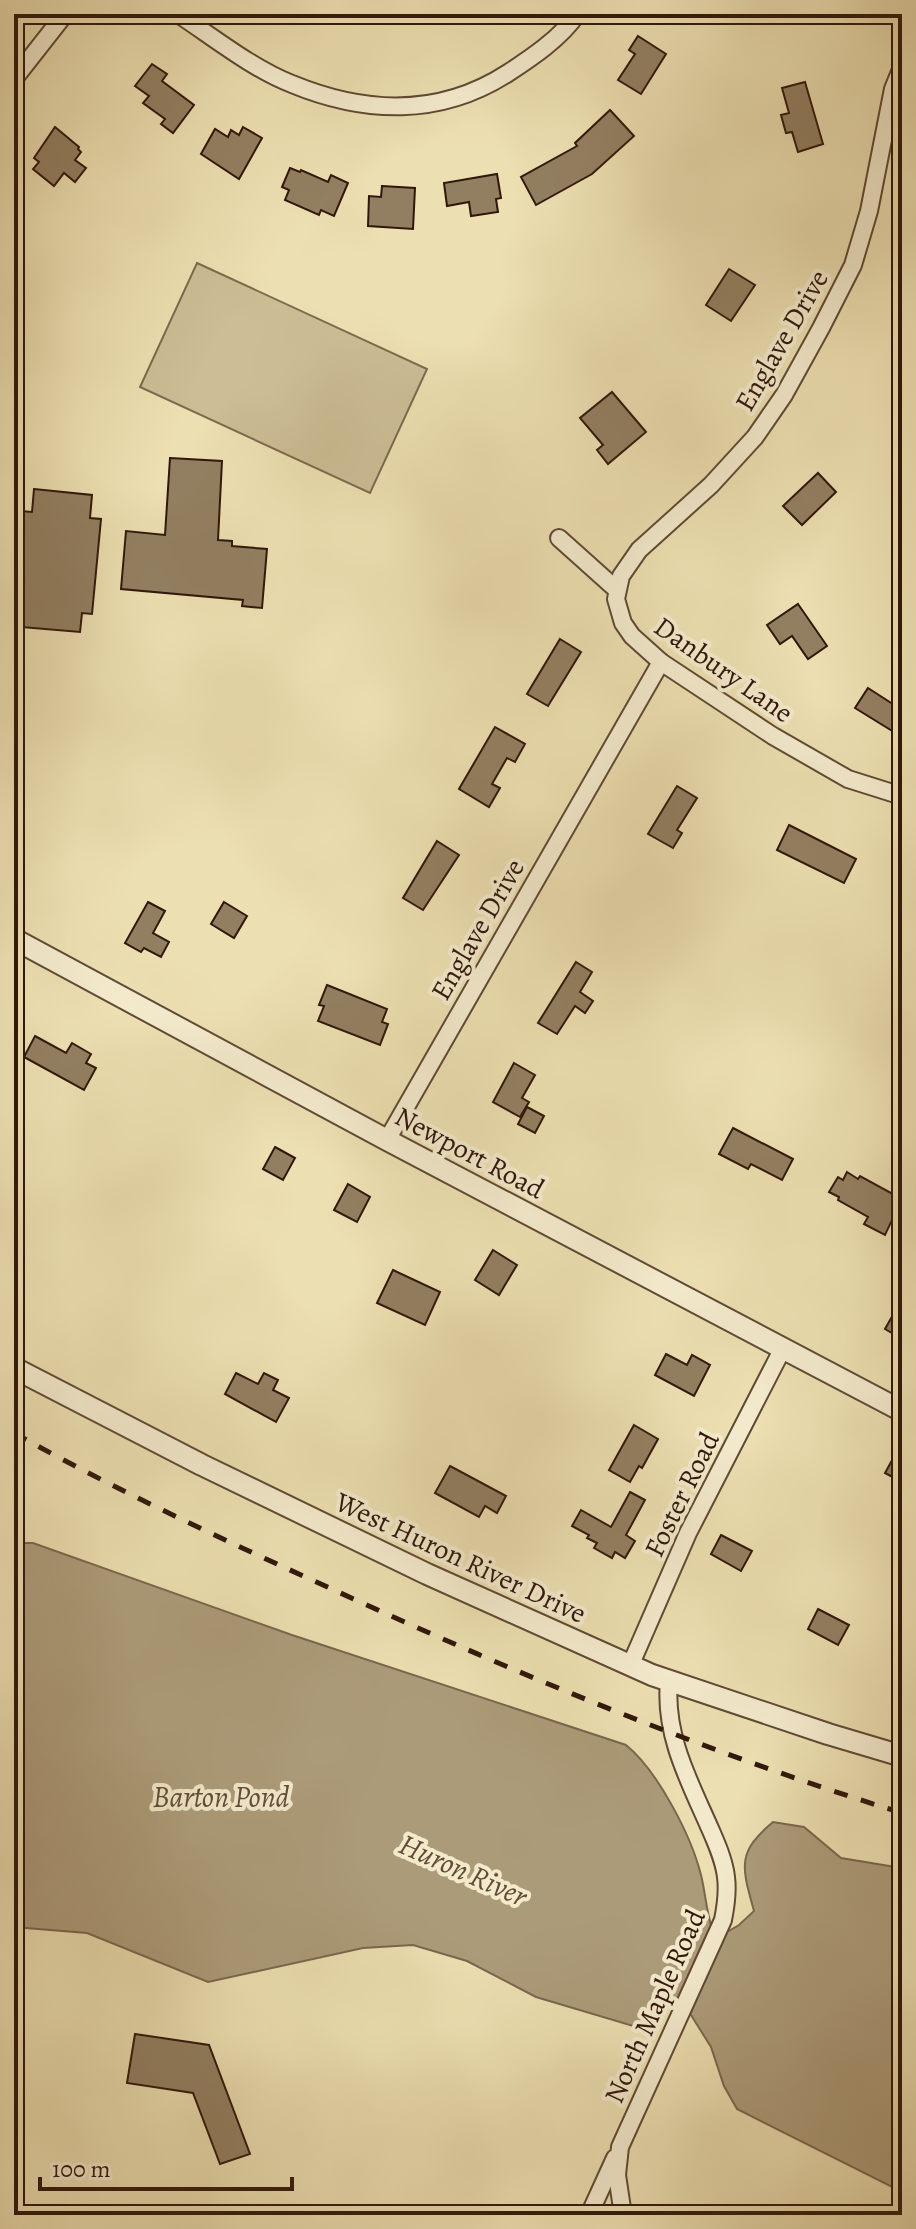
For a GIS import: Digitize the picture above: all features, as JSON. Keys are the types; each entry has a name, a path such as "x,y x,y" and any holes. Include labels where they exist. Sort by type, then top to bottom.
{"street":[{"path":"14,79 65,14"},
{"path":"178,14 289,83 338,100 389,107 438,104 487,87 531,58 577,14"},
{"name":"Englave Drive","path":"617,590 621,576 639,550 711,485 755,437 784,395 821,328 853,265 869,211 893,89 902,67"},
{"path":"559,538 617,590"},
{"name":"Danbury Lane","path":"617,590 616,599 623,623 632,636 661,662 773,736 848,779 902,796"},
{"name":"Englave Drive","path":"387,1140 661,662"},
{"name":"Newport Road","path":"14,939 387,1140 902,1411"},
{"name":"Foster Road","path":"630,1666 688,1533 783,1348"},
{"name":"West Huron River Drive","path":"14,1368 202,1465 427,1574 630,1666 669,1682 902,1756"},
{"name":"North Maple Road","path":"623,2215 617,2175 620,2147 723,1920 727,1897 726,1873 679,1759 669,1708 669,1682"},
{"path":"589,2215 620,2147"}],"shaded area":[{"path":"197,263 427,369 370,493 140,387"}],"water":[{"name":"Barton Pond","path":"14,1543 33,1543 292,1635 626,1745 649,1770 671,1804 696,1859 711,1925 727,1932 754,1911 745,1862 753,1843 773,1822 804,1827 841,1858 902,1868 902,2192 737,2109 724,2086 711,2047 691,2015 673,2006 657,2010 633,2026 536,1997 467,1961 413,1945 363,1948 208,1982 87,1933 14,1927"}],"building":[{"path":"638,36 666,54 641,94 618,80 635,54 629,50"},
{"path":"152,64 167,74 162,81 194,105 173,133 161,124 165,119 143,103 149,96 135,86"},
{"path":"805,82 823,144 798,152 792,132 786,133 781,115 789,113 782,88"},
{"path":"610,110 634,136 592,174 536,205 521,177 577,146 575,143"},
{"path":"55,127 79,147 81,152 75,160 86,168 75,182 64,173 54,186 33,169 39,162 34,158"},
{"path":"243,127 262,138 239,179 201,154 215,129 228,137 231,130 239,135"},
{"path":"290,168 328,182 331,175 348,183 334,216 321,210 319,215 285,200 289,190 282,187"},
{"path":"497,174 501,198 496,199 498,212 471,216 469,202 447,206 444,183"},
{"path":"382,186 415,188 413,229 368,226 369,196 381,197"},
{"path":"729,269 755,285 731,321 706,305"},
{"path":"612,392 646,432 608,464 597,450 603,445 580,418"},
{"path":"170,458 222,461 218,540 232,541 232,546 267,549 262,608 242,606 243,600 121,589 126,531 165,535"},
{"path":"818,473 836,492 802,525 783,506"},
{"path":"34,489 92,495 90,518 101,519 92,614 82,613 80,632 22,627 23,609 14,608 21,511 32,512"},
{"path":"798,604 827,646 808,659 792,636 780,644 767,625"},
{"path":"560,639 581,652 548,706 527,694"},
{"path":"868,688 902,710 902,737 855,708"},
{"path":"495,727 525,744 515,762 507,758 492,784 500,788 489,807 459,789"},
{"path":"677,786 697,798 677,830 682,833 673,848 648,834"},
{"path":"789,825 856,859 844,883 777,850"},
{"path":"437,841 459,855 423,910 403,898"},
{"path":"148,902 165,911 153,933 169,942 161,957 144,948 141,952 125,943"},
{"path":"224,902 247,916 234,938 211,924"},
{"path":"576,962 592,972 580,992 593,1001 585,1013 575,1006 557,1034 538,1023"},
{"path":"327,985 387,1009 382,1022 388,1024 380,1045 318,1021 324,1006 319,1005"},
{"path":"35,1036 66,1053 72,1043 91,1054 86,1063 96,1068 84,1090 24,1057"},
{"path":"514,1063 535,1075 522,1098 529,1102 520,1117 493,1102"},
{"path":"527,1107 544,1116 535,1133 518,1124"},
{"path":"733,1128 793,1159 782,1180 751,1164 748,1169 719,1154"},
{"path":"275,1147 295,1158 283,1180 263,1169"},
{"path":"847,1172 902,1199 885,1235 864,1224 868,1217 829,1192 838,1177 843,1180"},
{"path":"348,1184 370,1197 357,1222 334,1210"},
{"path":"493,1250 517,1265 499,1295 475,1280"},
{"path":"393,1270 440,1292 425,1325 377,1303"},
{"path":"902,1299 902,1339 885,1329"},
{"path":"666,1354 687,1365 692,1355 710,1365 694,1396 655,1375"},
{"path":"236,1373 258,1384 264,1373 278,1380 273,1390 289,1398 276,1422 225,1394"},
{"path":"634,1425 658,1439 642,1468 639,1466 630,1482 609,1470"},
{"path":"902,1442 902,1482 885,1473"},
{"path":"450,1466 506,1496 497,1513 485,1506 479,1517 435,1493"},
{"path":"630,1492 645,1500 626,1535 635,1541 625,1558 615,1552 612,1558 594,1548 597,1543 587,1538 589,1535 572,1526 581,1510 611,1527"},
{"path":"721,1535 752,1551 741,1571 711,1554"},
{"path":"818,1609 849,1625 838,1645 808,1629"},
{"path":"135,2034 209,2045 250,2154 220,2164 193,2093 127,2083"}],"railway":[{"path":"14,1433 213,1534 474,1652 615,1711 757,1765 902,1813"}],"water label":[{"name":"Huron River","path":"463,1870"}]}
